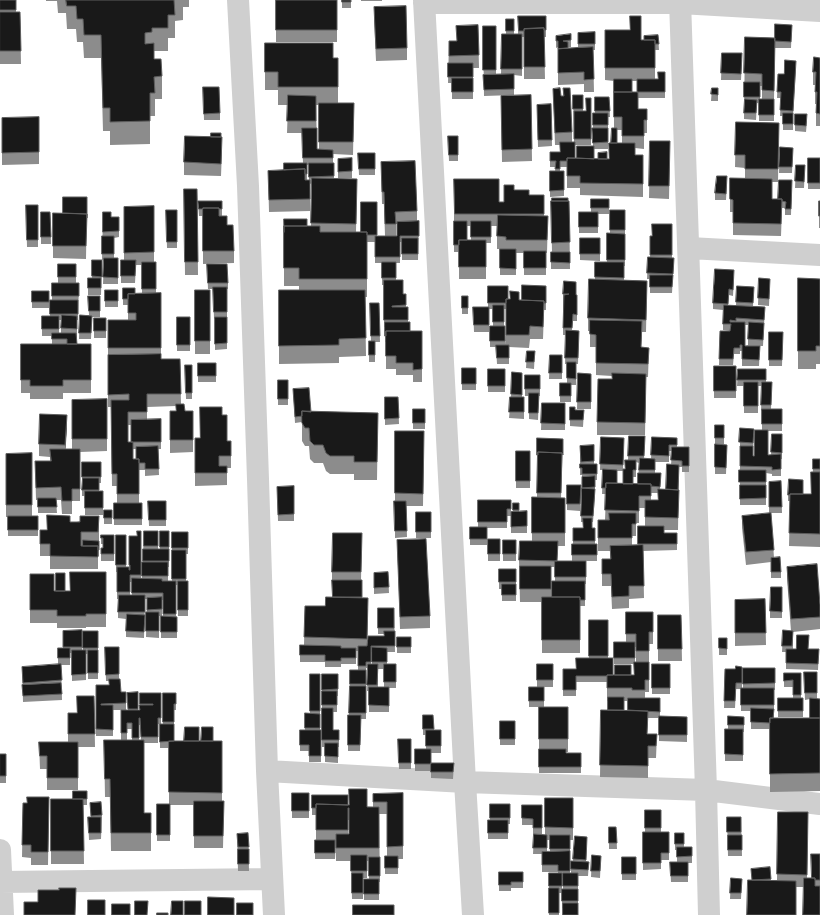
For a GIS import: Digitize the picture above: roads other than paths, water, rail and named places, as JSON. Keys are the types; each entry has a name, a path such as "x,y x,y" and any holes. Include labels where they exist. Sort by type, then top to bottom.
{"street":[{"path":"238,0 248,195 267,771 274,915"},
{"path":"473,915 464,782 424,2 680,2 820,10"},
{"path":"680,2 709,915"},
{"path":"689,248 820,255"},
{"path":"267,771 464,782 706,790 820,804"},
{"path":"0,850 3,915"},
{"path":"1,882 272,879"}]}
